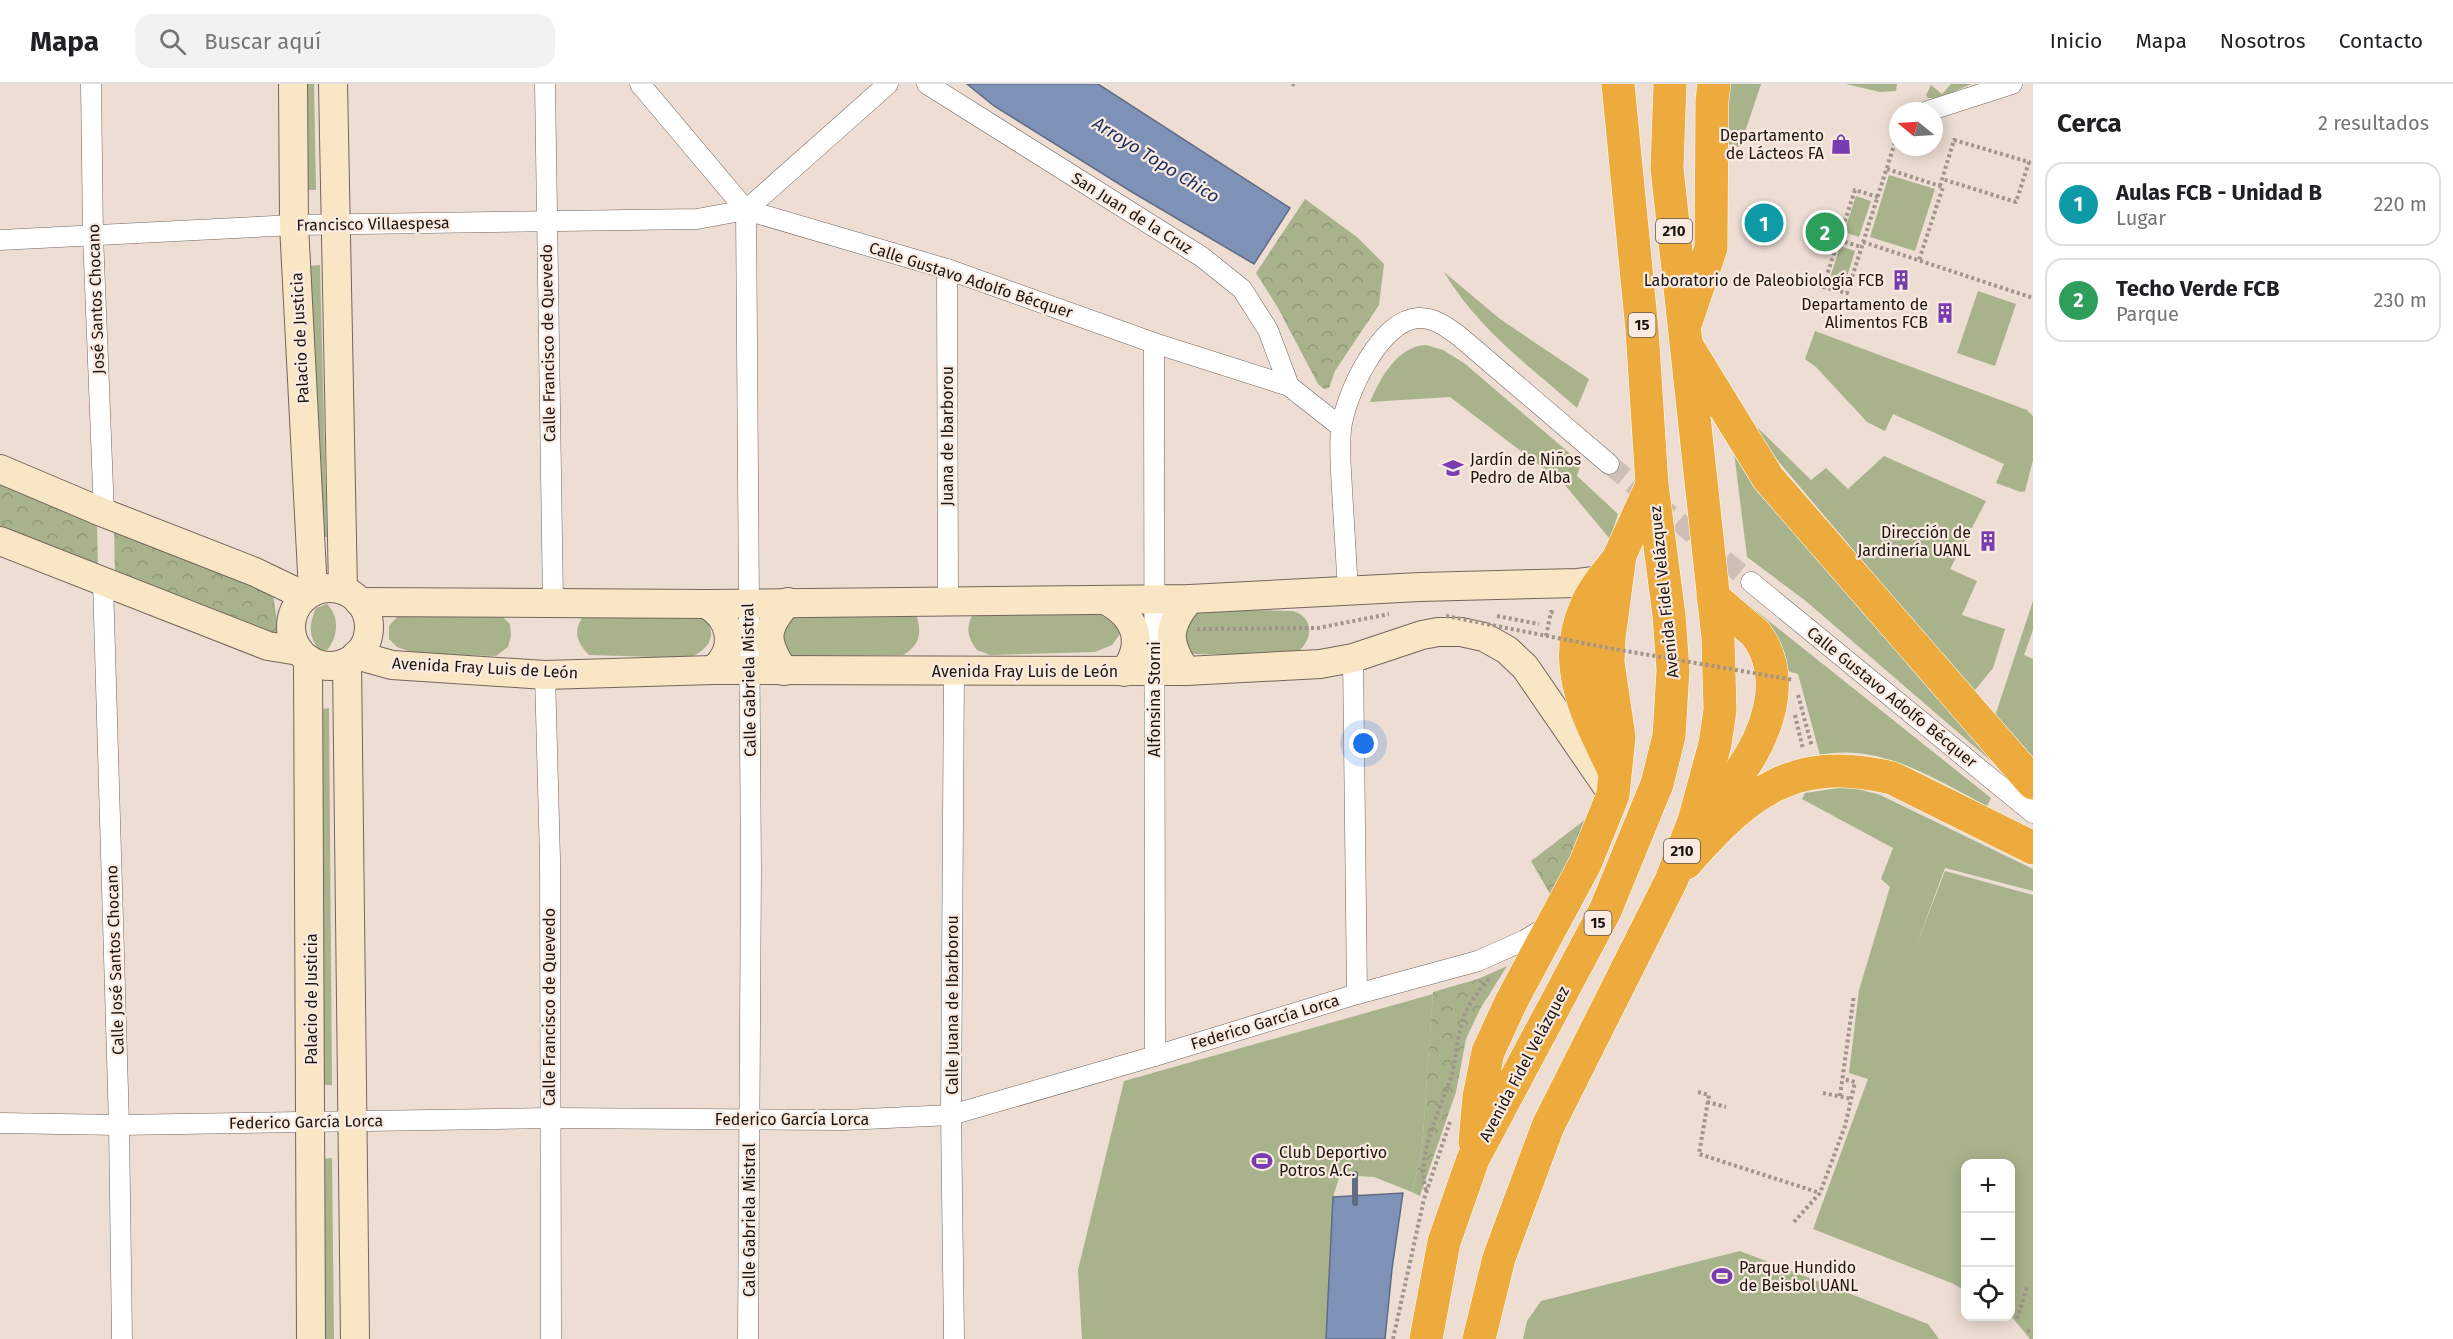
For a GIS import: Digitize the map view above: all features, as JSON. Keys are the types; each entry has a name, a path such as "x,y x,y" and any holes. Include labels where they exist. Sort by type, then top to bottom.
{"highway":[{"name":"15","path":"1597,84 1607,127 1626,166"},
{"name":"Avenida Fidel Velázquez","path":"1426,1339 1444,1242 1473,1159 1605,911 1657,784 1669,736 1673,670 1669,615 1652,485 1642,330 1618,84"},
{"name":"210","path":"1479,1339 1499,1258 1548,1126 1671,880 1694,821 1715,744 1720,710 1719,647 1667,168 1670,84"},
{"path":"1714,84 1711,249 1684,336 1768,478 2033,783"},
{"path":"1473,1159 1479,1097 1488,1052 1499,1025 1585,864 1615,785 1619,737 1608,662 1611,567 1652,485"},
{"path":"1694,821 1733,782 1747,762 1764,729 1772,696 1771,664 1762,642 1756,634 1713,597"},
{"path":"1671,880 1719,825 1744,803 1791,778 1831,770 1892,778 2033,848"}],"street":[{"name":"José Santos Chocano","path":"91,84 93,235 104,513"},
{"name":"Palacio de Justicia","path":"293,84 294,225 309,594"},
{"path":"0,541 268,646 303,655 327,666 352,658 364,646 368,624 351,596 336,224 333,84"},
{"name":"Calle Francisco de Quevedo","path":"545,84 545,221 553,603"},
{"path":"640,84 746,210 888,84"},
{"name":"San Juan de la Cruz","path":"927,84 1202,257 1242,289 1268,330 1289,386"},
{"path":"1943,106 2012,84"},
{"name":"Francisco Villaespesa","path":"0,240 294,225 697,219 746,210"},
{"name":"Calle Gustavo Adolfo Bécquer","path":"746,210 947,269 1154,343 1289,386 1341,427"},
{"name":"Calle Gabriela Mistral","path":"746,210 751,869 748,1339"},
{"name":"Juana de Ibarborou","path":"947,269 948,602"},
{"path":"1348,591 1341,427 1357,383 1375,349 1389,332 1405,321 1426,318 1443,324 1610,464"},
{"name":"Alfonsina Storni","path":"1154,343 1155,1056"},
{"path":"0,469 309,594"},
{"path":"303,655 293,640 292,616 297,606 309,594 333,588 351,596 390,604 706,604 1190,599 1578,583 1611,567"},
{"name":"Calle José Santos Chocano","path":"103,582 120,1125 122,1339"},
{"name":"Calle Gustavo Adolfo Bécquer","path":"1751,582 2033,813"},
{"path":"1186,671 1176,657 1171,636 1172,625 1190,599"},
{"path":"1105,600 1117,606 1126,615 1135,632 1134,654 1124,672"},
{"path":"784,670 770,647 768,637 777,615 788,602"},
{"path":"390,604 383,608 377,621 376,642 378,650 392,665"},
{"path":"706,604 723,618 730,634 725,656 713,670"},
{"name":"Avenida Fray Luis de León","path":"352,658 392,665 545,675 713,670 1154,672 1320,664 1353,658 1438,632 1461,632 1484,638 1507,650 1525,667 1615,785"},
{"name":"Palacio de Justicia","path":"303,655 312,1122 311,1339"},
{"path":"352,658 355,1339"},
{"path":"1353,658 1357,993"},
{"name":"Calle Juana de Ibarborou","path":"954,670 951,1115 954,1339"},
{"name":"Calle Francisco de Quevedo","path":"545,675 549,859 551,1339"},
{"name":"Federico García Lorca","path":"0,1123 120,1125 549,1118 844,1119 951,1115 1155,1056 1357,993 1478,961 1525,940 1553,923"}],"path":[{"path":"1919,260 1942,187 1940,186 1942,179 1954,140 2029,162 2016,202 1942,179"},
{"path":"1878,197 1855,190 1823,287 1847,293 1861,247 1878,197 1891,156"},
{"path":"1887,169 1940,186"},
{"path":"1839,240 1861,247"},
{"path":"1863,242 2033,298"},
{"path":"1195,629 1318,628 1393,614"},
{"path":"1446,616 1603,647 1794,680 1814,747"},
{"path":"1426,1191 1424,1174 1428,1144 1452,1072 1460,1027 1471,1003 1493,975"},
{"path":"1840,1096 1854,995"},
{"path":"1794,1222 1820,1193 1845,1126 1855,1082 1843,1079"},
{"path":"1698,1092 1708,1095 1699,1154 1820,1193"},
{"path":"1822,1093 1852,1099"},
{"path":"1707,1102 1726,1107"},
{"path":"2018,1319 2027,1287"},
{"path":"2027,1331 2033,1329"}],"green space":[{"path":"302,84 314,84 316,190 305,190"},
{"path":"1728,84 1761,84 1740,147 1728,144"},
{"path":"1846,84 1897,84 1896,91 1880,92"},
{"path":"1951,84 1971,84 1940,98 1928,98 1926,95 1931,85 1942,94"},
{"path":"1889,175 1935,189 1915,251 1870,237"},
{"path":"1856,196 1871,201 1859,237 1844,232"},
{"path":"1305,199 1357,237 1384,264 1379,305 1335,371 1329,388 1324,389 1318,384 1278,308 1256,273"},
{"path":"1822,216 1838,221 1829,248 1813,243"},
{"path":"1840,246 1855,251 1844,286 1829,281"},
{"path":"320,265 327,537 315,535 306,266"},
{"path":"1444,272 1500,319 1589,379 1577,408 1504,345 1472,311"},
{"path":"1978,291 2016,304 1995,366 1957,353"},
{"path":"1815,331 2027,410 2033,416 2033,460 2025,491 2021,492 1996,483 2004,464 1893,414 1885,431 1867,422 1816,367 1805,359"},
{"path":"1426,345 1443,350 1464,363 1581,463 1577,476 1618,514 1610,539 1564,484 1450,397 1370,402 1384,374 1398,357 1406,351"},
{"path":"1758,428 1811,480 1826,468 1848,489 1884,456 1986,501 1950,569 1977,581 1962,615 2005,629 1993,668 1975,690 1969,687 1779,462 1760,436"},
{"path":"1734,452 1985,749 1990,760 1807,602 1747,557"},
{"path":"0,482 97,523 98,571 0,529"},
{"path":"114,526 273,595 280,641 115,575"},
{"path":"2033,601 2033,630 2024,655 2033,659 2033,763 1994,719"},
{"path":"327,604 334,615 336,627 331,645 327,650 320,651 313,641 311,625 316,608"},
{"path":"1750,606 1991,798 1987,806 1927,775 1886,759 1865,754 1820,755 1798,674 1785,670 1752,615"},
{"path":"1193,609 1293,611 1306,619 1309,625 1308,639 1293,655 1193,654 1184,650 1177,626"},
{"path":"905,610 917,617 919,634 913,648 903,655 794,656 786,652 778,643 782,617"},
{"path":"1108,610 1122,631 1112,645 1095,652 990,655 977,650 969,633 969,624 973,614"},
{"path":"417,614 501,615 510,624 511,636 508,647 496,656 417,654 397,647 389,639 389,626 397,617"},
{"path":"585,614 705,617 711,630 711,636 707,646 690,658 589,655 577,635 581,619"},
{"path":"329,708 332,1085 319,1085 317,710"},
{"path":"1855,788 1880,795 2033,869 2033,891 1945,868 1916,946 1945,871 2033,895 2033,1339 2030,1339 2015,1321 2015,1159 1961,1159 1961,1288 1813,1229 1868,1079 1849,1073 1859,990 1890,887 1881,879 1893,848 1802,799 1805,793"},
{"path":"1586,819 1576,846 1550,894 1531,861"},
{"path":"1507,966 1480,1009 1466,1039 1456,1092 1420,1196 1412,1192 1422,1149 1433,992 1478,979"},
{"name":"Club Deportivo Potros A.C.","path":"1433,994 1422,1149 1412,1192 1374,1177 1340,1175 1333,1197 1326,1339 1082,1339 1078,1270 1124,1081"},
{"path":"332,1158 334,1339 322,1339 321,1159"},
{"name":"Parque Hundido de Beisbol UANL","path":"1740,1251 1928,1324 1939,1339 1523,1339 1527,1321 1541,1301"}],"water":[{"path":"967,84 1098,84 1290,208 1254,264 1132,192 994,106"},
{"path":"1403,1193 1385,1339 1326,1339 1333,1197"}],"waterway":[{"name":"Arroyo Topo Chico","path":"1355,1174 1355,1203"}],"tunnel":[{"path":"1609,464 1751,582"}],"place":[{"name":"Departamento de Lácteos FA","path":"1841,144"},
{"name":"Aulas FCB - Unidad B","path":"1764,223"},
{"name":"Techo Verde FCB","path":"1825,232"},
{"name":"Laboratorio de Paleobiología FCB","path":"1901,280"},
{"name":"Departamento de Alimentos FCB","path":"1945,313"},
{"name":"Jardín de Niños Pedro de Alba","path":"1453,468"},
{"name":"Dirección de Jardinería UANL","path":"1988,541"},
{"name":"Club Deportivo Potros A.C.","path":"1262,1161"},
{"name":"Parque Hundido de Beisbol UANL","path":"1722,1276"}]}
